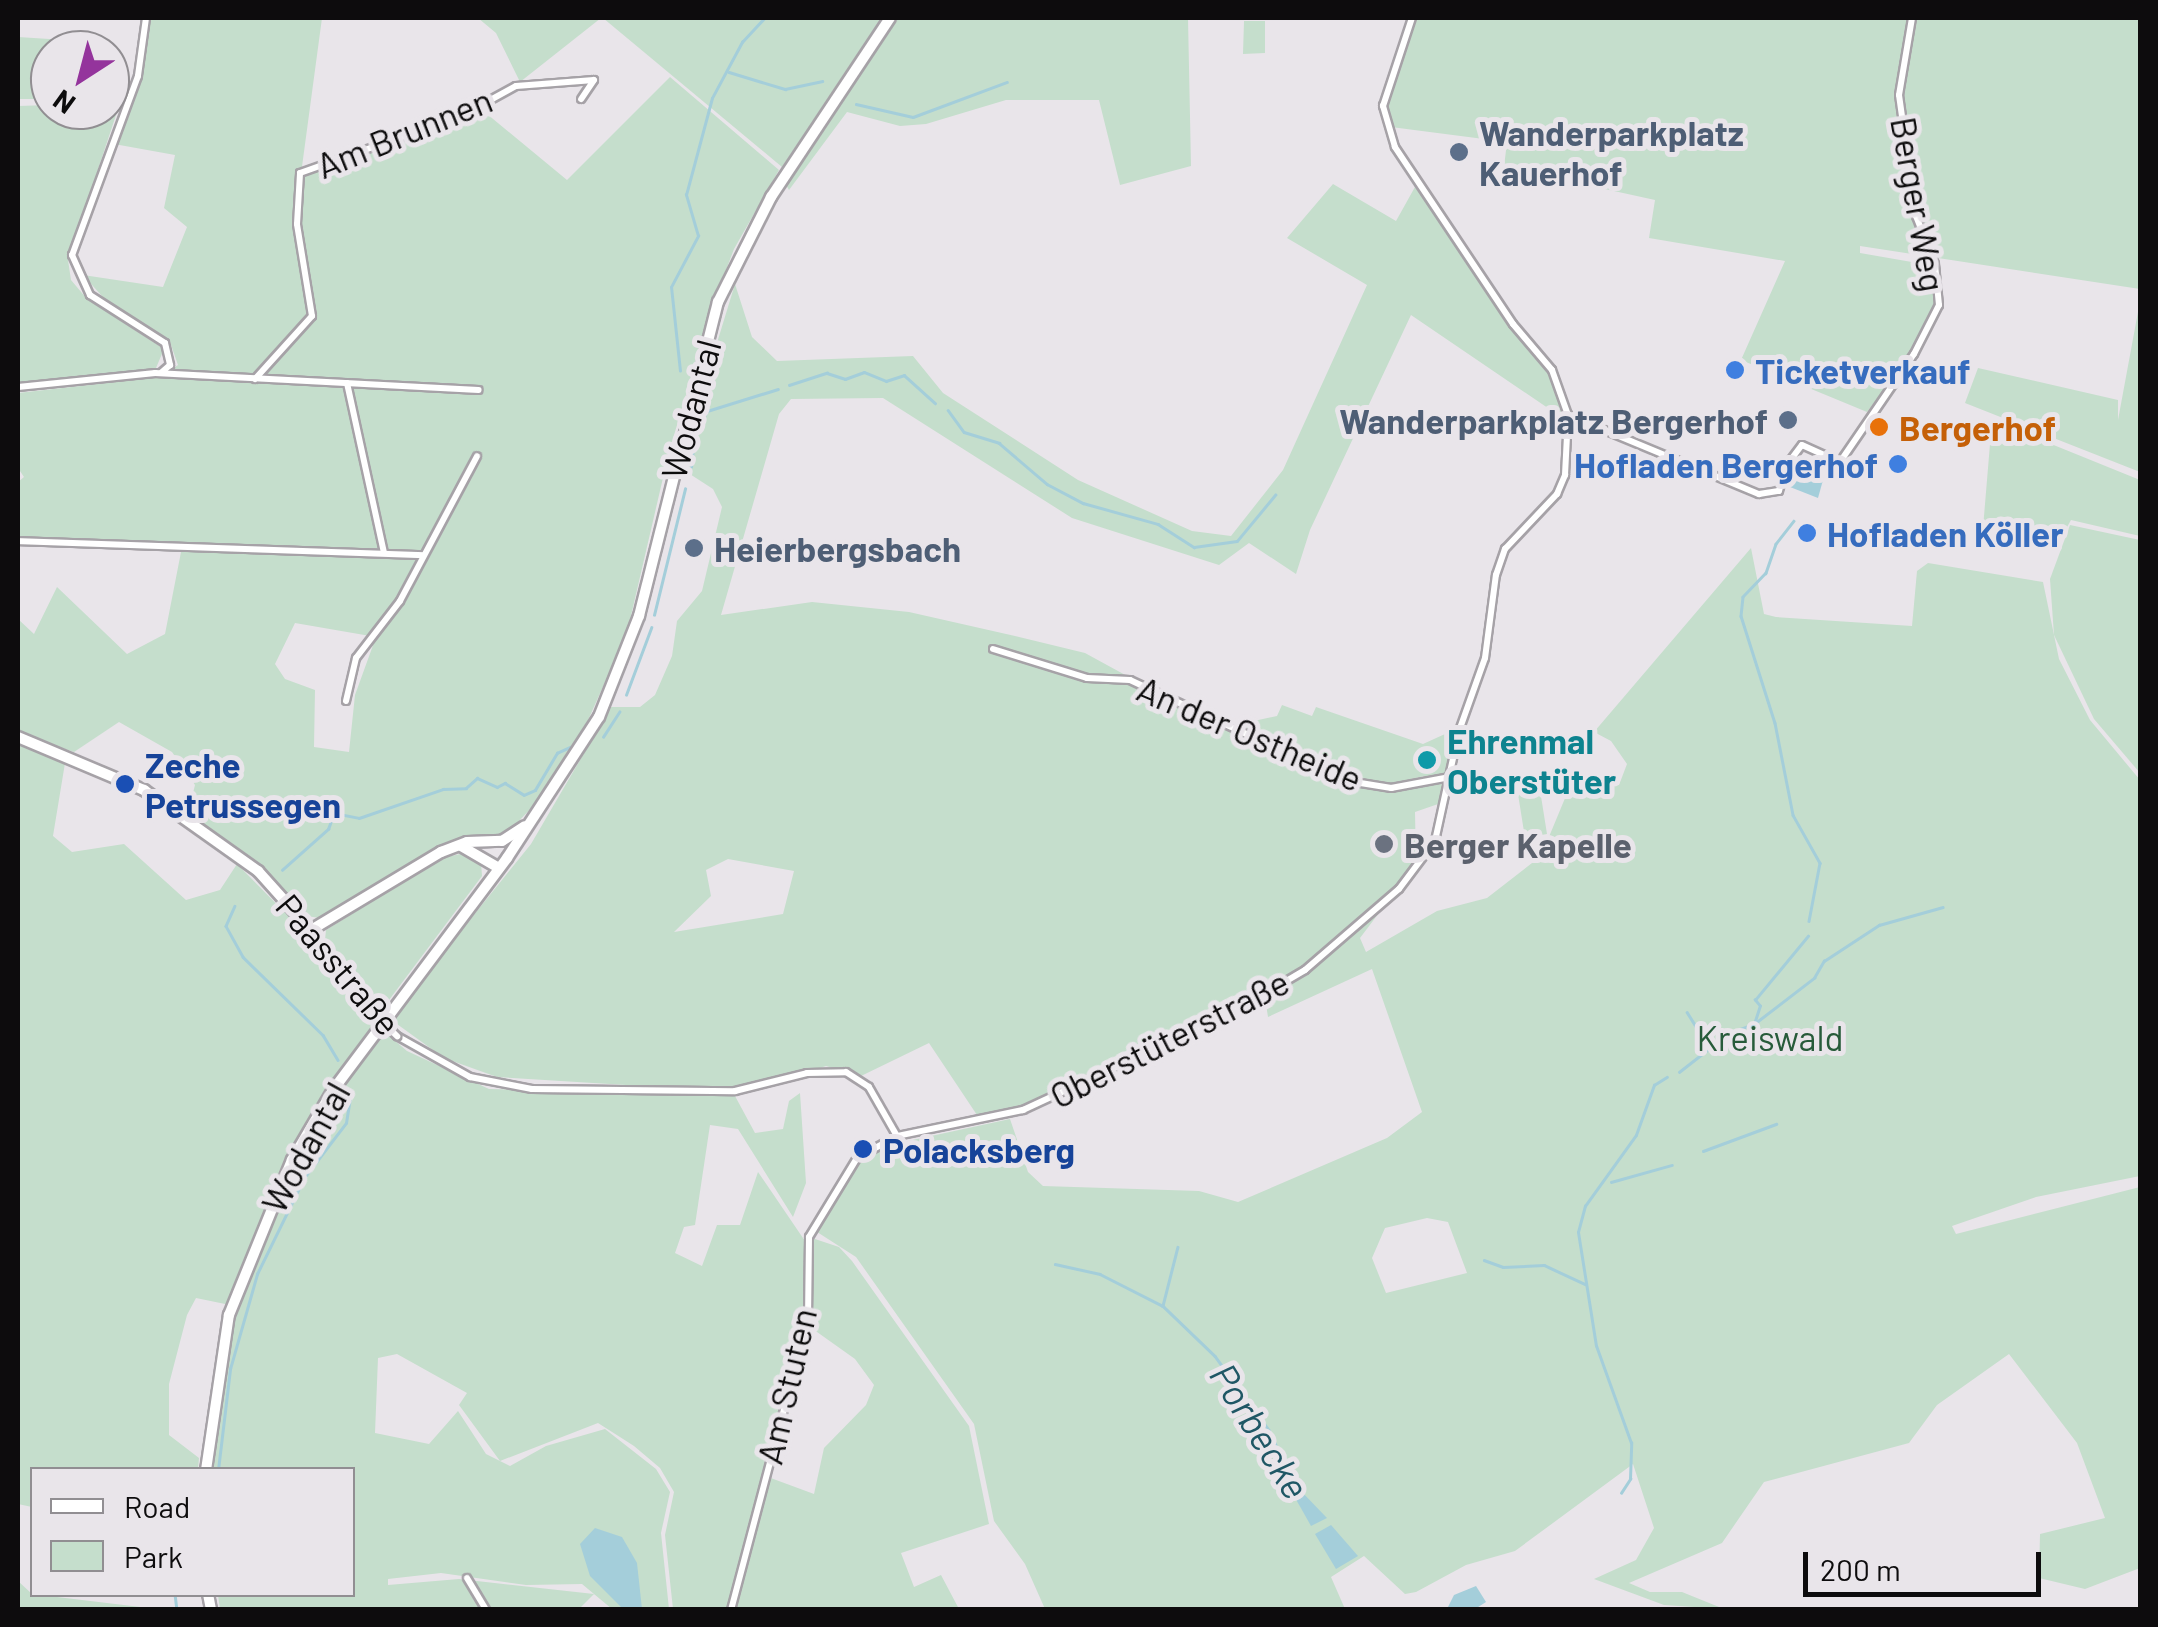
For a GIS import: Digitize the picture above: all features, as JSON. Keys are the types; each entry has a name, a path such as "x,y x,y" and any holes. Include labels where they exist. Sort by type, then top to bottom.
{"main road":[{"name":"Wodantal","path":"206,1467 229,1315 292,1160 366,1043 534,820 590,735 624,661 718,302 771,197 890,18"},
{"name":"Paasstraße","path":"18,737 144,790 258,872 311,930"},
{"name":"Wodantal","path":"311,930 460,846 502,841 534,820"},
{"path":"486,843 503,862"},
{"path":"460,846 503,862"}],"street":[{"path":"146,18 138,76 72,255 90,295 165,343 170,365 162,373"},
{"name":"Oberstüterstraße","path":"897,1136 970,1124 1051,1099 1169,1046 1295,977 1428,856 1485,658 1496,575 1505,549 1557,494 1565,475 1568,415 1552,370 1430,204 1390,132 1383,106 1412,18"},
{"name":"Berger Weg","path":"1568,415 1736,490 1779,491 1786,466 1802,445 1840,462 1914,354 1939,305 1935,264 1916,216 1900,101 1912,18"},
{"name":"Am Brunnen","path":"256,379 312,316 297,224 300,174 463,115 516,86 594,80 581,99"},
{"path":"18,387 162,373 479,390"},
{"path":"347,383 384,553"},
{"path":"346,701 356,658 400,601 478,456"},
{"path":"18,540 422,556"},
{"name":"An der Ostheide","path":"993,649 1087,678 1130,680 1348,782 1390,788 1450,777"},
{"name":"Paasstraße","path":"311,930 365,1004 397,1036 470,1077 532,1089 735,1091 807,1073 846,1072 869,1087 897,1136"},
{"name":"Am Stuten","path":"732,1610 808,1318 808,1237 857,1158 897,1136"},
{"path":"467,1578 486,1610"}],"green space":[{"path":"151,18 322,18 301,174 447,127 481,109 567,180 670,77 779,170 734,249 713,304 669,452 627,633 576,747 552,787 506,834 444,844 320,918 306,916 263,871 187,817 195,785 172,752 119,722 74,752 18,733 18,619 34,634 57,587 127,654 165,634 181,552 18,539 18,482 24,477 18,468 18,393 160,377 178,365 170,342 111,306 83,275 163,287 187,227 164,208 175,155 114,144 120,130 130,130 130,104 141,76","holes":["295,623 376,637 355,695 349,752 314,747 315,690 285,679 275,664"]},
{"path":"478,18 601,18 520,82 496,33"},
{"path":"603,18 883,18 782,167"},
{"path":"898,18 1188,18 1191,166 1120,185 1099,100 1006,100 926,124 900,126 847,112 789,190 786,185"},
{"path":"1413,18 2140,18 2140,289 1860,246 1860,253 1929,265 1938,304 1917,346 1867,412 1741,360 1785,261 1649,238 1655,200 1504,167 1507,142 1391,127 1385,107"},
{"path":"1244,21 1265,21 1265,53 1243,54"},
{"path":"18,37 30,38 30,99 18,99"},
{"path":"18,106 30,106 30,130 111,130 68,260 71,280 87,299 164,349 156,368 18,384"},
{"name":"Kreiswald","path":"1333,184 1396,221 1415,187 1547,368 1564,419 1411,315 1310,530 1296,574 1249,543 1219,565 1072,518 883,398 791,399 779,414 721,615 812,602 909,612 1015,636 1085,653 1235,735 1240,724 1277,716 1282,705 1312,716 1316,707 1423,744 1456,729 1446,776 1425,776 1379,786 1446,778 1441,803 1415,812 1416,864 1360,938 1366,952 1437,911 1487,898 1541,856 1573,779 1596,788 1619,785 1627,764 1611,741 1594,732 1751,548 1764,614 1776,617 1912,626 1917,571 1928,563 2043,582 2059,659 2090,720 2140,780 2140,1176 2036,1197 1952,1226 1956,1234 2140,1187 2140,1568 2085,1589 2039,1578 2040,1534 2105,1518 2077,1443 2009,1354 1937,1405 1909,1443 1764,1482 1722,1543 1629,1583 1650,1592 1682,1592 1724,1609 1664,1605 1594,1579 1636,1560 1654,1528 1633,1464 1515,1551 1466,1565 1416,1592 1405,1594 1364,1556 1331,1577 1345,1609 1045,1609 1025,1564 994,1521 974,1424 856,1257 814,1230 826,1206 859,1161 880,1147 1010,1119 1028,1172 1043,1186 1199,1191 1238,1202 1387,1138 1422,1112 1372,969 1268,1017 1265,998 1304,974 1300,969 1168,1044 1022,1108 979,1118 929,1043 861,1076 826,1066 768,1085 691,1089 497,1077 444,1058 390,1019 531,844 611,707 640,707 655,695 672,656 677,621 702,591 722,507 713,489 679,467 735,284 752,337 777,361 913,356 943,393 1078,480 1192,531 1231,536 1283,470 1367,285 1287,238","holes":["728,859 794,871 783,914 674,932 711,896 706,870","1427,1218 1448,1222 1467,1273 1386,1293 1372,1258 1385,1228"]},
{"path":"2140,301 2140,472 1965,403 1978,368 2118,400 2118,420"},
{"path":"1992,420 2140,480 2140,536 2071,520 2057,545 1983,528"},
{"path":"2070,525 2140,540 2140,773 2094,719 2054,635 2050,579"},
{"path":"18,742 66,757 53,836 72,852 124,844 186,900 220,890 237,864 308,936 376,1025 324,1095 265,1212 230,1305 196,1298 187,1315 169,1384 169,1435 199,1458 198,1467 30,1467 30,1507 18,1504"},
{"path":"1540,790 1547,834 1525,838 1518,794"},
{"path":"465,853 481,863 482,876 380,1012 325,940 326,930 442,858"},
{"path":"380,1028 407,1051 489,1089 735,1096 755,1133 783,1129 789,1101 800,1093 806,1183 793,1217 738,1129 710,1125 695,1225 684,1227 675,1253 702,1266 717,1225 740,1225 758,1172 805,1241 804,1323 728,1609 673,1609 665,1535 674,1492 660,1468 598,1423 500,1461 510,1466 546,1446 605,1429 656,1469 670,1492 661,1533 669,1609 612,1609 594,1594 578,1610 220,1609 218,1597 355,1597 355,1467 211,1467 234,1317 258,1240 334,1094","holes":["397,1354 467,1393 459,1405 500,1461 486,1454 458,1411 429,1444 375,1433 378,1358","441,1573 526,1585 582,1584 594,1594 459,1579 388,1585 388,1579"]},
{"path":"812,1238 839,1247 852,1261 969,1426 989,1524 901,1553 914,1587 941,1575 959,1609 736,1610 768,1477 814,1494 824,1448 866,1405 874,1385 855,1359 810,1327"},
{"path":"18,1581 30,1597 157,1609 18,1609"}],"water":[{"path":"1810,469 1823,480 1818,498 1790,487"},
{"path":"1289,1487 1299,1489 1327,1518 1311,1526"},
{"path":"1331,1525 1358,1556 1336,1569 1315,1534"},
{"path":"595,1528 622,1537 637,1563 642,1609 623,1609 590,1576 580,1544"},
{"path":"1476,1586 1486,1602 1475,1609 1447,1609 1454,1595"}],"waterway":[{"name":"Heierbergsbach","path":"680,371 671,287 698,236 686,195 712,98 742,42 764,18"},
{"path":"729,72 785,89 822,81"},
{"path":"856,104 913,117 1007,82"},
{"path":"789,385 827,373 845,379 864,372 886,381 904,375 935,403"},
{"path":"691,467 694,436 707,411 778,389"},
{"path":"699,422 700,403"},
{"path":"948,410 964,432 999,443 1047,484 1083,503 1158,524 1194,547 1237,541 1275,495"},
{"path":"654,615 685,489"},
{"path":"1794,521 1776,544 1766,573 1743,597 1741,616 1775,723 1793,815 1820,863 1809,921"},
{"name":"Heierbergsbach","path":"626,695 651,628"},
{"path":"603,737 619,712"},
{"name":"Heierbergsbach","path":"282,870 328,829 334,813 359,818 443,789 466,788 477,778 497,787 505,783 524,795 535,790 557,753 570,747"},
{"name":"Heierbergsbach","path":"235,906 226,926 243,957 323,1035 338,1060"},
{"path":"1754,1024 1814,978 1824,961 1879,925 1943,907"},
{"path":"1679,1072 1729,1033 1754,1024 1760,1006 1755,1000 1808,936"},
{"path":"1687,1012 1697,1028"},
{"path":"1621,1493 1630,1479 1631,1443 1596,1346 1578,1232 1585,1206 1636,1135 1654,1085 1667,1077"},
{"name":"Heierbergsbach","path":"218,1467 230,1369 257,1274 304,1178 346,1123 351,1091"},
{"path":"1703,1151 1776,1124"},
{"path":"1611,1182 1672,1165"},
{"name":"Porbecke","path":"1178,1247 1163,1306 1215,1356 1269,1430 1296,1488"},
{"path":"1484,1260 1503,1267 1544,1265 1585,1284"},
{"path":"1055,1264 1100,1274 1163,1306"},
{"name":"Heierbergsbach","path":"175,1597 177,1610"}],"place":[{"name":"Wanderparkplatz Kauerhof","path":"1459,152"},
{"name":"Ticketverkauf","path":"1735,370"},
{"name":"Wanderparkplatz Bergerhof","path":"1788,420"},
{"name":"Bergerhof","path":"1879,427"},
{"name":"Hofladen Bergerhof","path":"1898,464"},
{"name":"Hofladen Köller","path":"1807,533"},
{"name":"Heierbergsbach","path":"694,548"},
{"name":"Ehrenmal Oberstüter","path":"1427,760"},
{"name":"Zeche Petrussegen","path":"125,784"},
{"name":"Berger Kapelle","path":"1384,844"},
{"name":"Polacksberg","path":"863,1149"}]}
